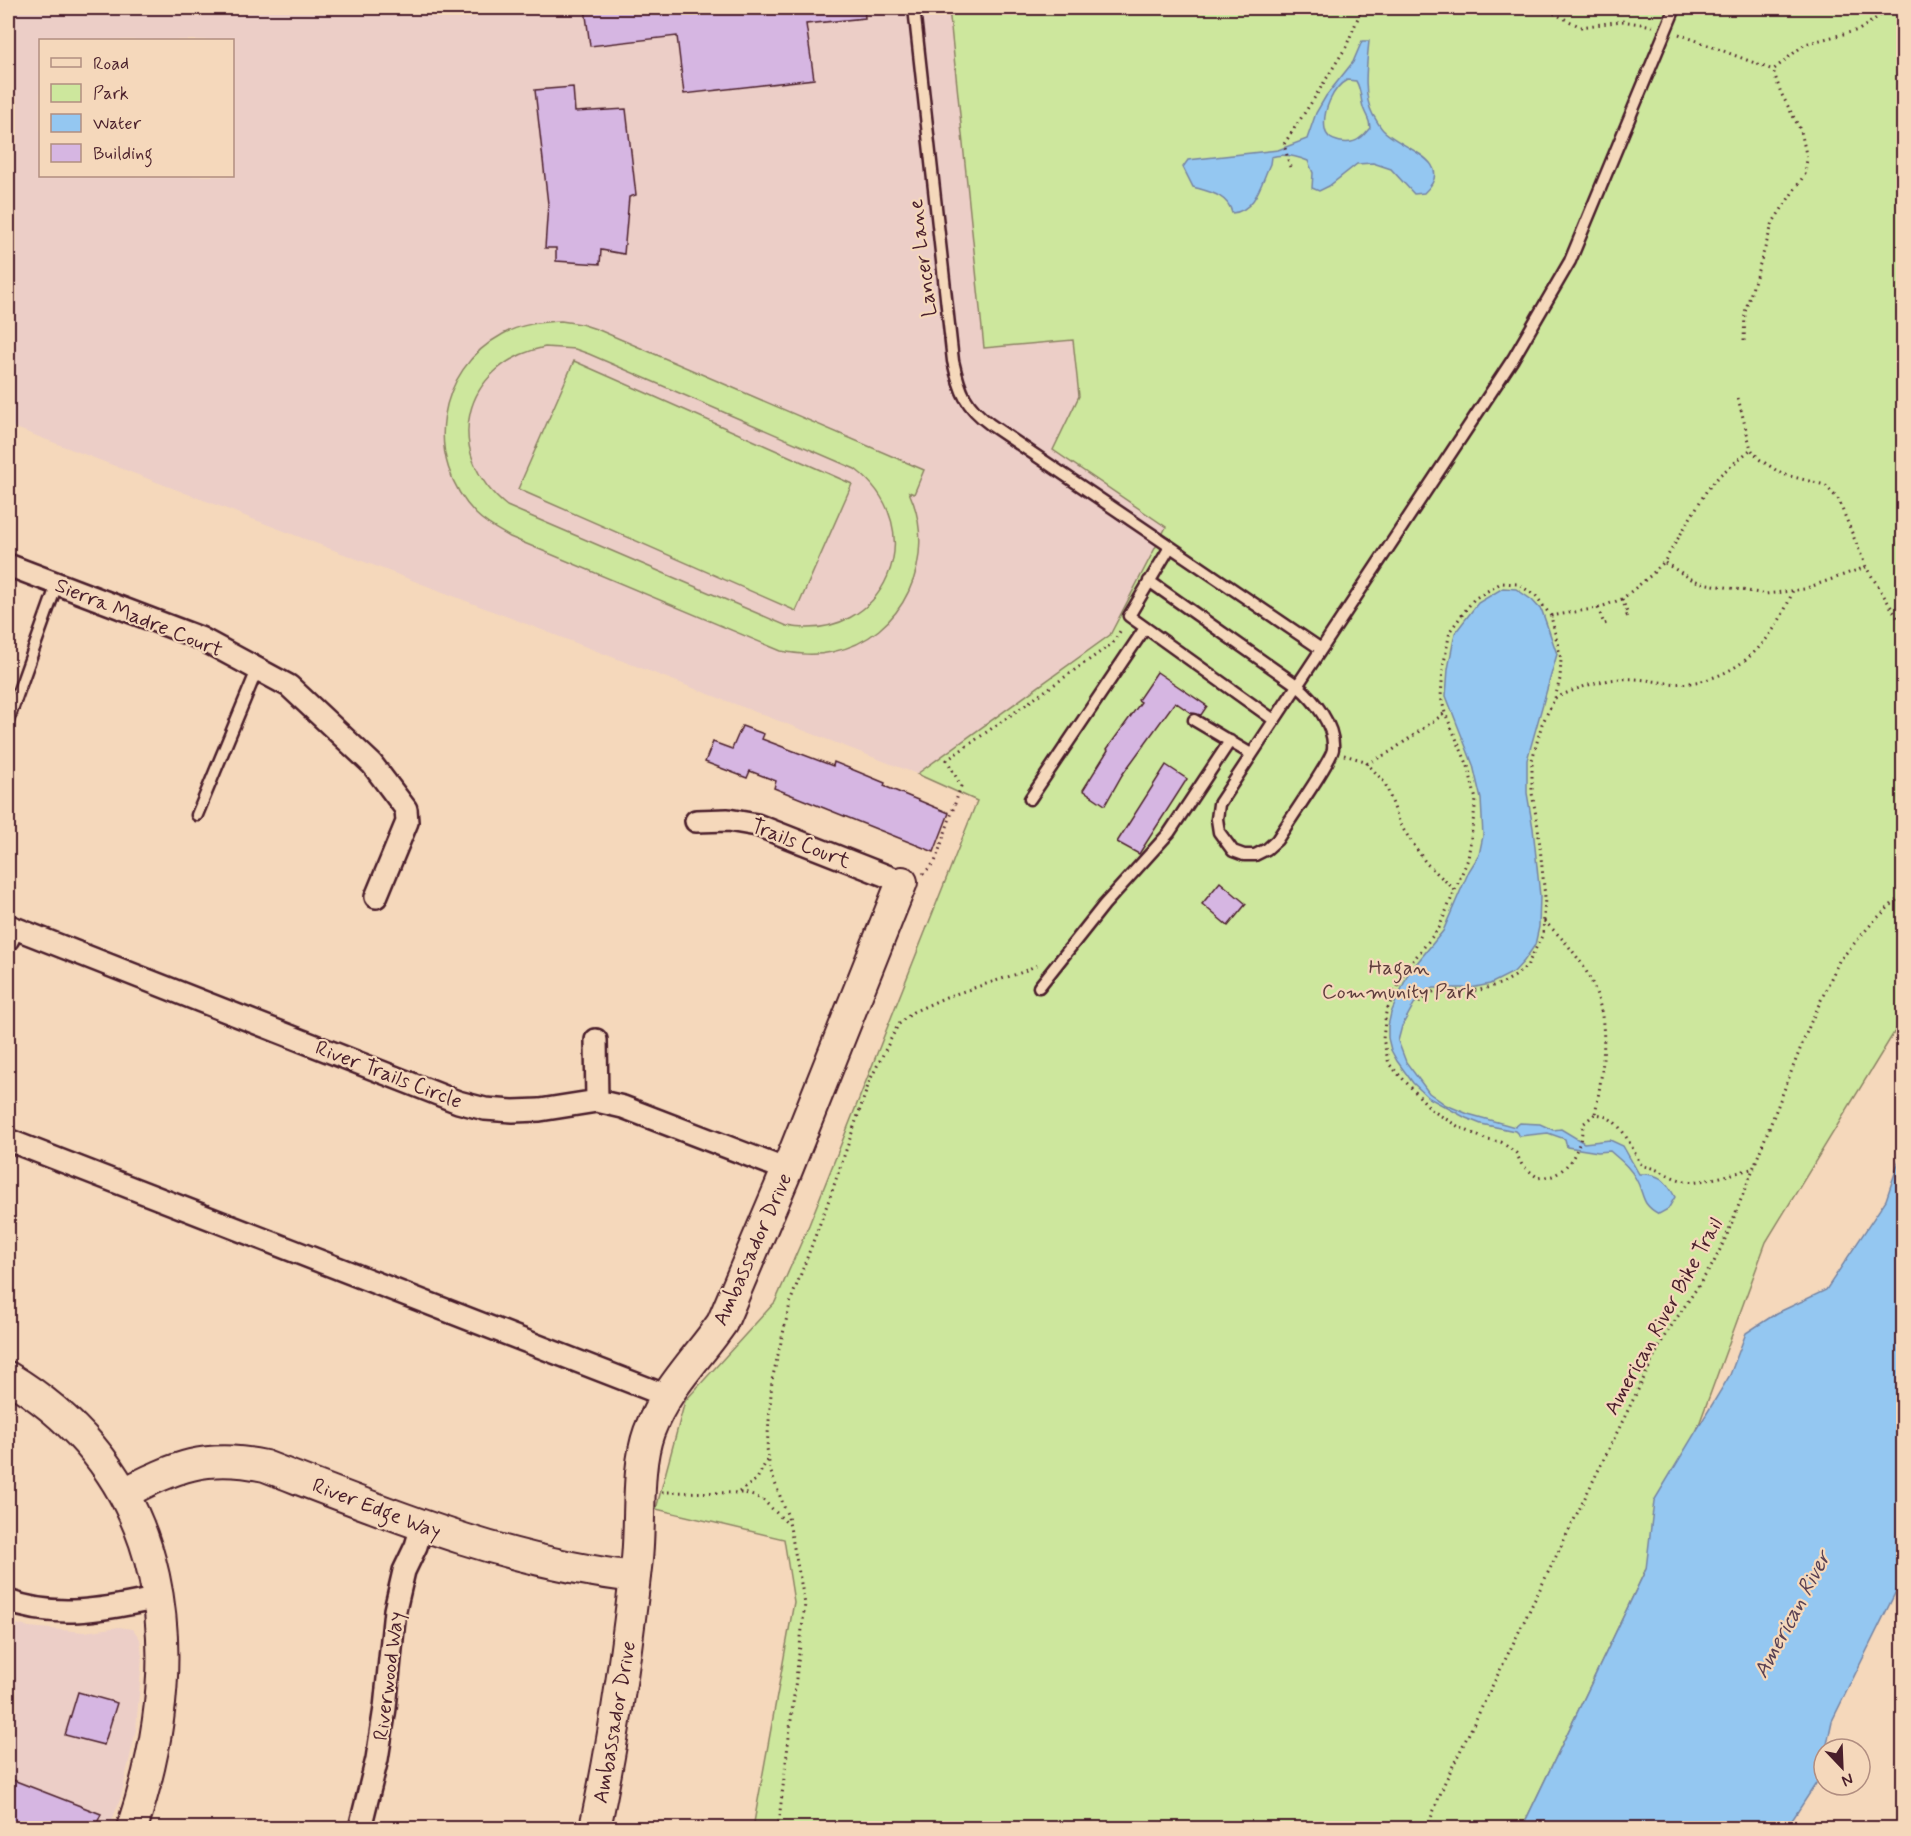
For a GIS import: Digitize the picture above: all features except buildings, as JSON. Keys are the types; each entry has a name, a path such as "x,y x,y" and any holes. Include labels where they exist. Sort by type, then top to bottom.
{"street":[{"name":"Sierra Madre Court","path":"8,565 200,638 289,686 372,764 406,809 406,822 376,897"},
{"name":"Trails Court","path":"696,821 728,820 757,825 902,882"},
{"name":"Ambassador Drive","path":"595,1828 625,1671 635,1577 644,1452 649,1433 666,1396 679,1376 722,1323 787,1170 902,882"},
{"name":"River Trails Circle","path":"8,939 12,927 458,1102 485,1109 513,1111 540,1110 597,1101 623,1107 787,1170"},
{"path":"596,1040 597,1101"},
{"path":"8,1140 666,1396"},
{"path":"8,1377 52,1408 83,1437 103,1461 124,1493 149,1551 159,1598 162,1651 156,1726 148,1768 132,1828"},
{"name":"River Edge Way","path":"124,1493 188,1464 214,1460 240,1461 265,1466 422,1526 507,1553 592,1571 635,1577"},
{"name":"Riverwood Way","path":"360,1828 377,1759 385,1708 395,1610 404,1571 416,1546 422,1526"},
{"path":"8,1601 41,1610 68,1612 96,1610 159,1598"}],"lane":[{"name":"Lancer Lane","path":"914,8 953,361 963,397 975,413 1321,649"},
{"path":"1149,581 1298,686 1311,698 1330,729 1333,752 1277,840 1267,849 1255,855 1244,855 1233,851 1219,832 1217,819 1220,804 1251,754 1298,686 1513,359 1570,261 1675,8"},
{"path":"1170,547 1129,616 1274,720"},
{"path":"8,721 57,584"},
{"path":"1030,799 1145,628"},
{"path":"197,815 257,670"},
{"path":"1194,720 1251,754"},
{"path":"1039,987 1104,904 1169,833 1230,741"}],"path":[{"path":"1290,167 1284,144 1346,47 1362,8"},
{"path":"1744,340 1745,312 1773,222 1805,174 1807,159 1801,130 1781,93 1773,70 1805,44 1859,30 1891,8"},
{"path":"1738,398 1751,449 1759,459 1782,474 1825,485 1838,499 1866,567 1904,628"},
{"path":"1551,616 1598,608 1622,599 1664,562 1707,490 1720,475 1751,449"},
{"path":"1664,562 1702,583 1765,594 1804,589 1866,567"},
{"path":"1419,1003 1431,992 1480,990 1503,983 1527,966 1543,934 1545,897 1532,792 1532,760 1542,723 1555,698 1560,679 1561,659 1551,616 1536,596 1518,584 1502,583 1474,599 1450,631 1443,668 1441,697 1445,713 1468,766 1476,800 1468,859 1439,928 1404,972 1386,1011 1383,1040 1389,1064 1433,1111 1487,1140 1501,1142 1516,1153 1522,1165 1538,1178 1553,1176 1569,1163 1582,1136 1583,1124 1595,1114 1605,1046 1604,1018 1592,979 1558,934 1544,921"},
{"path":"1555,698 1597,682 1620,679 1689,683 1722,674 1740,664 1770,638 1794,590"},
{"path":"1622,599 1628,615 1624,617"},
{"path":"1598,608 1604,624 1608,623"},
{"path":"902,882 920,877 935,862 962,786 947,760 1113,643 1129,616"},
{"path":"1367,764 1390,752 1445,713"},
{"path":"1333,752 1365,761 1385,783 1401,826 1426,863 1455,890"},
{"name":"American River Bike Trail","path":"1427,1828 1450,1772 1664,1337 1713,1264 1727,1235 1810,1024 1839,961 1873,921 1904,893"},
{"path":"778,1828 805,1604 790,1525 770,1470 768,1458 767,1425 772,1380 791,1300 830,1197 870,1080 898,1025 914,1012 946,997 1020,973 1064,955"},
{"path":"1595,1114 1606,1115 1618,1126 1629,1139 1642,1166 1655,1168 1668,1176 1688,1182 1755,1168"},
{"path":"739,1492 757,1479 768,1458"},
{"path":"641,1491 739,1492 762,1499 790,1525"}],"shaded area":[{"path":"8,8 1041,8 1079,396 1054,450 1166,527 1110,635 917,774 8,425"},
{"path":"8,1622 29,1627 84,1632 119,1627 133,1629 140,1639 142,1657 136,1730 121,1797 109,1828 8,1828"}],"green space":[{"name":"Hagan Community Park","path":"949,8 1903,8 1903,1018 1766,1242 1646,1569 1522,1828 753,1828 794,1602 784,1539 656,1509 685,1401 775,1302 809,1225 977,801 917,774 1110,635 1166,527 1053,450 1079,396 1073,340 984,348"},
{"path":"561,321 599,330 924,470 914,494 909,492 917,517 920,542 917,567 909,591 896,612 879,630 857,644 819,654 781,651 510,537 480,518 459,492 448,468 444,442 444,417 451,392 463,370 480,350 503,334 524,326","holes":["545,347 575,349 855,469 879,494 891,521 894,550 887,577 872,600 850,618 821,627 787,626 507,506 486,485 473,461 468,437 470,413 479,391 495,372 517,357"]},
{"path":"574,361 852,484 796,611 518,489"}],"water":[{"path":"1362,41 1369,41 1366,78 1370,107 1383,130 1423,156 1431,164 1435,172 1433,182 1424,193 1414,194 1391,169 1373,163 1357,164 1319,191 1312,188 1313,173 1308,161 1285,155 1271,157 1257,195 1247,207 1240,211 1232,213 1227,202 1222,198 1193,187 1183,167 1188,160 1278,150 1307,139 1316,113 1326,96 1353,62","holes":["1347,80 1356,81 1370,128 1356,140 1339,142 1327,134 1325,115 1337,88"]},
{"path":"1503,588 1516,589 1532,600 1542,611 1557,654 1527,760 1527,793 1540,896 1539,927 1535,945 1514,972 1490,984 1471,988 1427,990 1414,1004 1402,1026 1398,1041 1406,1062 1429,1093 1446,1105 1468,1114 1515,1127 1520,1123 1540,1124 1553,1130 1561,1129 1584,1143 1610,1140 1623,1146 1639,1174 1657,1176 1668,1186 1675,1197 1668,1209 1659,1214 1646,1203 1631,1171 1610,1151 1598,1152 1567,1147 1565,1139 1548,1133 1520,1136 1515,1131 1481,1124 1466,1118 1429,1098 1413,1083 1397,1061 1388,1038 1391,1013 1408,974 1443,931 1469,871 1479,855 1483,836 1481,799 1473,765 1446,696 1448,669 1455,633 1478,603"},
{"name":"American River","path":"1903,1149 1903,1577 1832,1721 1829,1737 1812,1737 1812,1790 1787,1828 1522,1828 1646,1569 1654,1501 1730,1375 1746,1333 1777,1313 1826,1290 1886,1200"}]}
